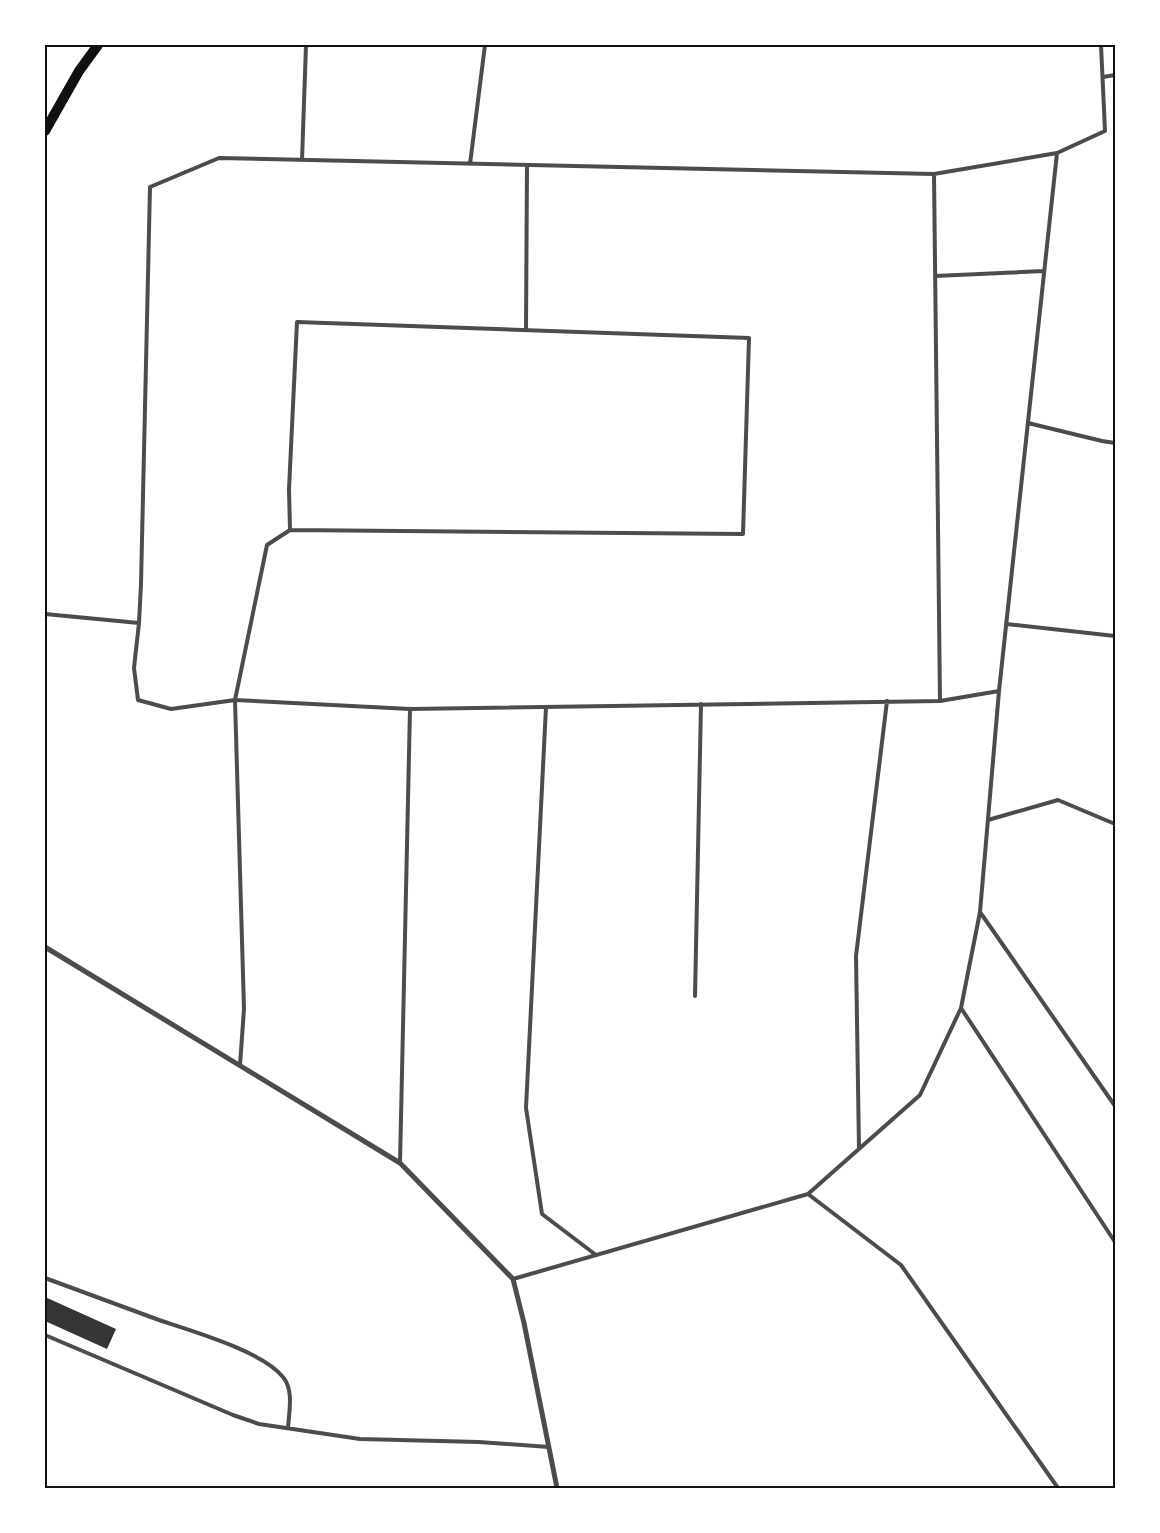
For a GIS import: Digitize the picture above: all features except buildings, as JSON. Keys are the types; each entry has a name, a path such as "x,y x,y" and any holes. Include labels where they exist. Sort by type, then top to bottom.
{"main road":[{"path":"45,131 79,71 98,45"}],"street":[{"path":"45,947 400,1163 513,1279 524,1323 557,1488"}],"lane":[{"path":"302,160 306,45"},
{"path":"470,164 484,45"},
{"path":"999,692 940,701 410,709 235,700 171,709 138,700 134,668 139,623 142,564 150,188 219,158 934,174 1057,152 1105,131 1101,45"},
{"path":"1102,76 1115,75"},
{"path":"513,1279 808,1194 920,1095 961,1008 980,912 999,692 1057,152"},
{"path":"526,330 527,165"},
{"path":"934,174 940,701"},
{"path":"935,276 1044,271"},
{"path":"240,1066 244,1009 235,700 267,545 290,530 743,534 748,338 297,322 289,489 290,530"},
{"path":"1028,423 1115,443"},
{"path":"45,614 139,623"},
{"path":"1006,624 1115,636"},
{"path":"859,1149 856,956 887,702"},
{"path":"696,996 701,704"},
{"path":"546,707 526,1108 542,1214 596,1255"},
{"path":"400,1163 410,709"},
{"path":"988,820 1058,800 1115,824"},
{"path":"980,912 1115,1106"},
{"path":"961,1008 1115,1242"},
{"path":"808,1194 901,1265 1058,1488"},
{"path":"45,1278 231,1345 268,1363 284,1377 289,1389 288,1428"},
{"path":"45,1335 233,1415 259,1424 360,1439 479,1442 549,1448"}]}
